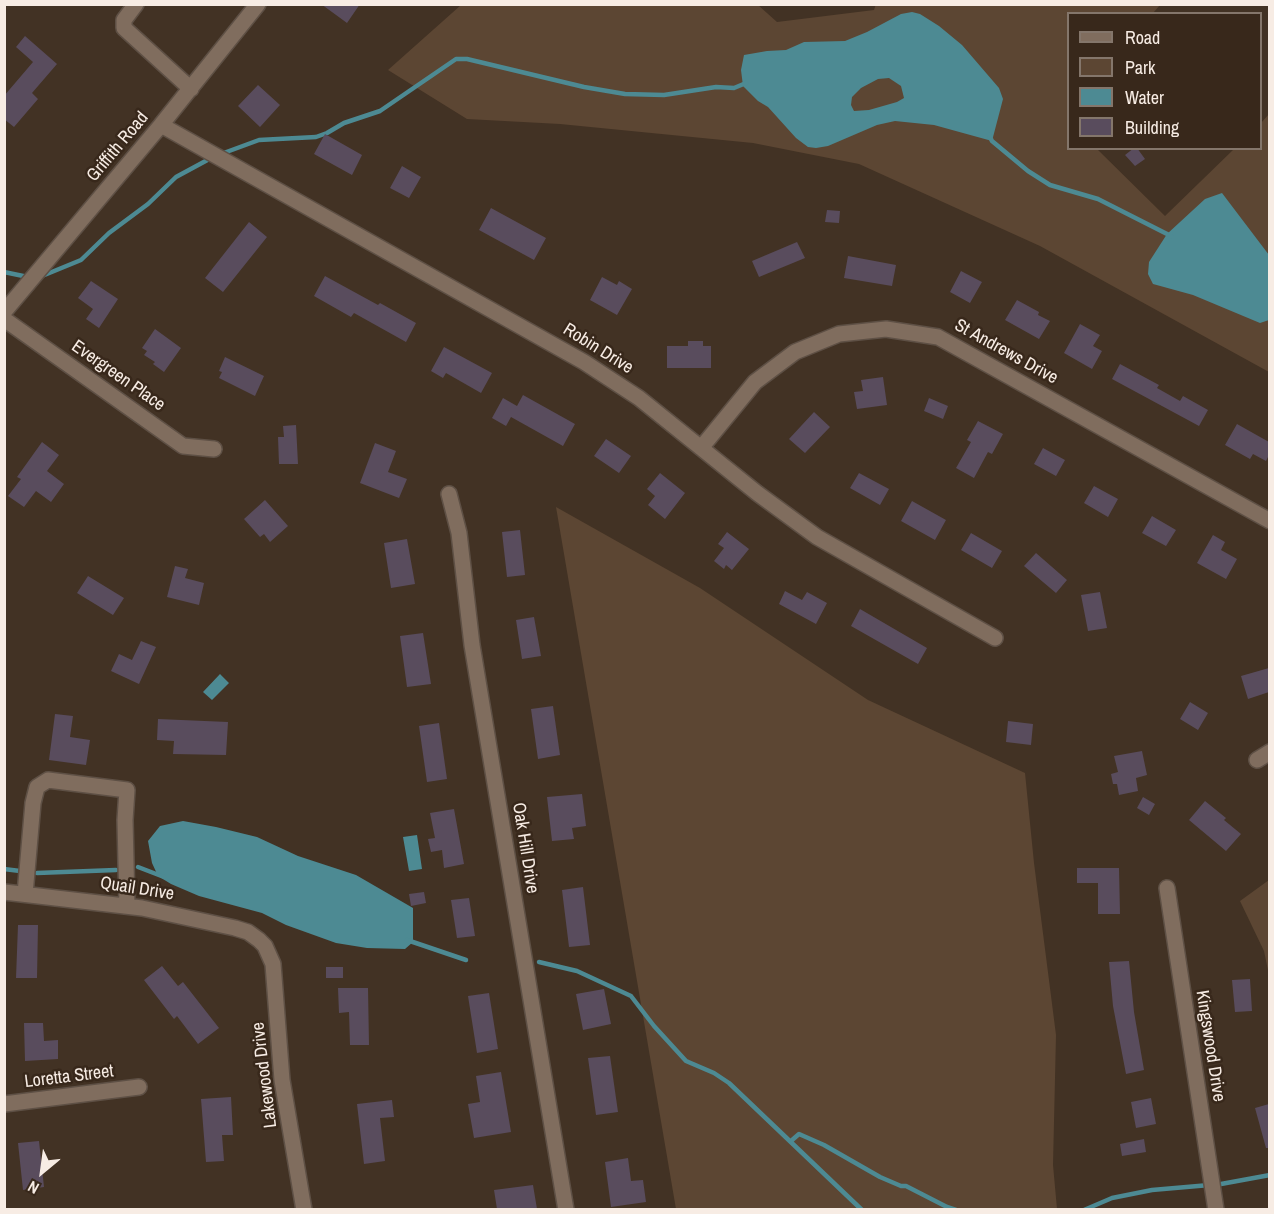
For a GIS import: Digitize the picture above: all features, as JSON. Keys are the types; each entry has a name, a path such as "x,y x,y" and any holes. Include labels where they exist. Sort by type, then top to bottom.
{"street":[{"path":"136,4 124,20 123,28 191,89"},
{"name":"Griffith Road","path":"4,312 191,89 258,4"},
{"name":"Robin Drive","path":"161,125 584,362 639,398 757,493 817,537 994,638"},
{"name":"Evergreen Place","path":"4,319 183,446 214,449"},
{"name":"St Andrews Drive","path":"701,448 755,382 795,352 839,334 886,329 938,337 1269,521"},
{"name":"Oak Hill Drive","path":"449,494 459,533 474,656 566,1209"},
{"path":"25,894 33,803 38,787 48,780 127,790 125,819 127,906"},
{"name":"Kingswood Drive","path":"1167,888 1216,1209"},
{"name":"Quail Drive","path":"4,892 127,906 228,926 248,932 259,940"},
{"name":"Lakewood Drive","path":"259,940 265,946 273,964 282,1080 304,1209"},
{"name":"Loretta Street","path":"4,1104 139,1088"}],"green space":[{"path":"876,4 1160,5 1154,12 1067,12 1067,150 1098,150 1165,216 1233,150 1262,150 1262,122 1269,114 1269,372 1040,246 859,164 753,143 560,124 467,119 388,70 461,5 758,5 777,22 874,10"},
{"path":"556,507 700,588 868,700 1025,773 1056,1035 1053,1165 1057,1209 676,1209"},
{"path":"1269,880 1269,975 1264,951 1240,901"}],"water":[{"path":"912,12 920,14 939,26 962,45 999,88 1003,99 992,141 934,125 895,121 877,125 828,146 808,147 743,86 741,70 744,55 786,50 804,42 845,41 901,14","holes":["889,78 901,86 904,98 897,102 869,110 854,111 851,105 852,97 861,88 878,79"]},
{"path":"1222,193 1269,255 1269,320 1260,323 1193,295 1153,284 1148,274 1149,262 1167,234 1205,199"},
{"path":"220,674 229,683 212,700 203,692"},
{"path":"183,821 257,837 298,856 356,875 413,908 413,942 405,949 367,948 336,943 286,925 262,913 199,896 171,884 158,876 152,863 148,841 160,826"},
{"path":"417,835 422,869 409,871 403,837"}],"building":[{"path":"321,4 360,4 347,23"},
{"path":"25,36 57,64 32,93 38,99 14,127 4,119 4,96 33,62 16,47"},
{"path":"258,85 280,105 260,127 238,106"},
{"path":"325,134 362,155 352,175 314,154"},
{"path":"1131,150 1138,150 1145,159 1135,166 1125,155"},
{"path":"402,166 421,177 409,198 390,188"},
{"path":"491,208 546,238 534,260 479,230"},
{"path":"827,210 840,211 839,223 825,222"},
{"path":"249,222 267,237 223,292 205,278"},
{"path":"797,242 805,258 759,277 752,261"},
{"path":"848,256 896,265 892,286 844,278"},
{"path":"961,271 982,282 970,303 950,292"},
{"path":"325,276 416,323 406,342 354,313 351,317 314,296"},
{"path":"602,277 617,285 619,281 632,289 617,315 590,300"},
{"path":"91,281 118,299 99,328 86,319 93,309 78,298"},
{"path":"1017,300 1050,321 1039,339 1005,320"},
{"path":"1080,324 1100,335 1093,346 1102,351 1092,369 1064,353"},
{"path":"155,329 181,348 164,372 144,355 147,351 142,348"},
{"path":"688,341 703,341 703,346 711,346 711,368 667,368 667,346 688,346"},
{"path":"444,347 492,373 481,393 446,373 443,378 431,371"},
{"path":"225,357 264,376 255,396 219,378 222,372 219,371"},
{"path":"1120,364 1159,385 1157,388 1180,401 1183,396 1208,410 1199,426 1112,379"},
{"path":"883,377 887,405 857,409 854,392 863,391 861,380"},
{"path":"523,395 575,424 563,446 511,417 506,426 492,418 503,398 517,406"},
{"path":"929,398 948,406 943,419 924,411"},
{"path":"814,412 830,427 805,453 789,439"},
{"path":"978,421 1003,434 992,454 988,452 974,478 956,468 971,442 967,440"},
{"path":"1237,424 1269,442 1269,455 1266,461 1253,454 1250,459 1225,445"},
{"path":"296,425 298,464 279,464 278,437 284,437 283,426"},
{"path":"606,439 631,456 619,473 594,456"},
{"path":"42,442 59,455 47,471 64,484 51,502 36,491 24,507 8,496 21,479 17,477"},
{"path":"375,443 396,451 388,472 407,479 399,498 360,483"},
{"path":"1043,448 1065,460 1056,476 1034,464"},
{"path":"660,473 685,493 665,519 648,505 655,496 647,489"},
{"path":"859,473 889,489 880,505 850,488"},
{"path":"1094,486 1118,499 1108,517 1084,503"},
{"path":"265,500 288,526 270,542 264,534 260,537 244,519"},
{"path":"912,501 946,520 935,540 901,521"},
{"path":"1152,516 1176,530 1166,546 1142,533"},
{"path":"520,530 525,575 507,577 502,532"},
{"path":"727,532 749,549 732,570 726,565 724,569 714,561 724,548 718,544"},
{"path":"971,533 1002,551 992,568 961,550"},
{"path":"1213,535 1225,542 1221,550 1237,559 1226,579 1197,563"},
{"path":"407,539 415,584 391,588 384,543"},
{"path":"1036,553 1067,580 1056,593 1024,566"},
{"path":"175,566 188,569 185,578 204,583 199,605 167,597"},
{"path":"88,576 124,598 113,615 77,593"},
{"path":"785,591 802,600 807,592 827,603 816,624 779,604"},
{"path":"1100,592 1107,628 1088,631 1081,595"},
{"path":"860,609 927,648 918,664 851,626"},
{"path":"534,617 541,656 522,659 516,620"},
{"path":"423,633 431,684 407,687 400,636"},
{"path":"141,641 156,647 139,684 111,671 119,654 132,660"},
{"path":"1269,668 1269,692 1248,699 1241,676"},
{"path":"1190,702 1208,713 1198,730 1180,719"},
{"path":"553,706 560,755 538,759 531,709"},
{"path":"55,714 73,716 70,737 90,740 86,765 49,760"},
{"path":"158,719 228,722 226,755 173,754 174,741 157,740"},
{"path":"1008,721 1033,724 1031,745 1006,742"},
{"path":"439,723 447,779 427,782 419,726"},
{"path":"1142,751 1147,775 1136,778 1138,791 1119,795 1117,784 1113,784 1111,774 1118,772 1114,756"},
{"path":"582,794 586,826 572,828 574,839 552,841 547,797"},
{"path":"1143,797 1155,804 1149,815 1137,808"},
{"path":"1205,801 1241,834 1226,851 1189,820"},
{"path":"454,809 464,864 444,868 442,850 431,852 428,839 435,838 430,813"},
{"path":"1077,868 1119,868 1120,914 1098,914 1098,883 1077,883"},
{"path":"583,887 590,945 569,947 562,890"},
{"path":"424,892 426,903 411,906 409,894"},
{"path":"469,898 475,936 457,938 451,900"},
{"path":"18,925 38,925 37,978 16,978"},
{"path":"1129,961 1134,1012 1144,1070 1126,1074 1113,1006 1109,962"},
{"path":"162,966 178,986 183,982 219,1028 198,1044 177,1016 174,1019 144,980"},
{"path":"326,967 343,967 343,978 326,978"},
{"path":"1250,979 1252,1011 1235,1012 1232,980"},
{"path":"338,988 368,988 369,1045 350,1045 349,1012 339,1013"},
{"path":"604,989 611,1024 583,1030 576,994"},
{"path":"489,993 498,1049 477,1053 468,996"},
{"path":"24,1023 43,1023 44,1041 58,1040 58,1059 25,1061"},
{"path":"610,1056 618,1112 596,1115 588,1058"},
{"path":"501,1072 511,1132 474,1138 468,1104 480,1102 476,1076"},
{"path":"231,1097 233,1135 222,1135 224,1161 206,1162 201,1099"},
{"path":"1151,1098 1156,1124 1136,1128 1131,1102"},
{"path":"392,1100 394,1117 380,1118 385,1161 364,1164 357,1104"},
{"path":"1269,1104 1269,1148 1266,1148 1255,1108"},
{"path":"1144,1139 1146,1152 1122,1156 1120,1144"},
{"path":"39,1141 44,1187 23,1190 18,1143"},
{"path":"628,1158 631,1181 643,1180 646,1202 611,1207 605,1162"},
{"path":"533,1185 537,1209 497,1209 494,1190"}],"waterway":[{"path":"221,154 259,140 316,137 327,133 344,123 380,111 456,59 467,59 584,87 625,94 664,95 716,87 734,88 746,83"},
{"path":"989,135 992,141 1028,171 1050,185 1098,199 1171,236"},
{"path":"42,276 81,260 109,233 148,204 176,177 213,157"},
{"path":"4,272 28,277"},
{"path":"138,867 164,877"},
{"path":"4,869 20,871"},
{"path":"37,873 116,870"},
{"path":"407,940 466,960"},
{"path":"539,962 577,971 631,996 654,1026 686,1061 714,1073 729,1083 862,1210"},
{"path":"791,1141 799,1134 824,1145 880,1177 906,1186 956,1210"},
{"path":"1084,1210 1112,1198 1152,1190 1221,1184 1270,1175"}]}
